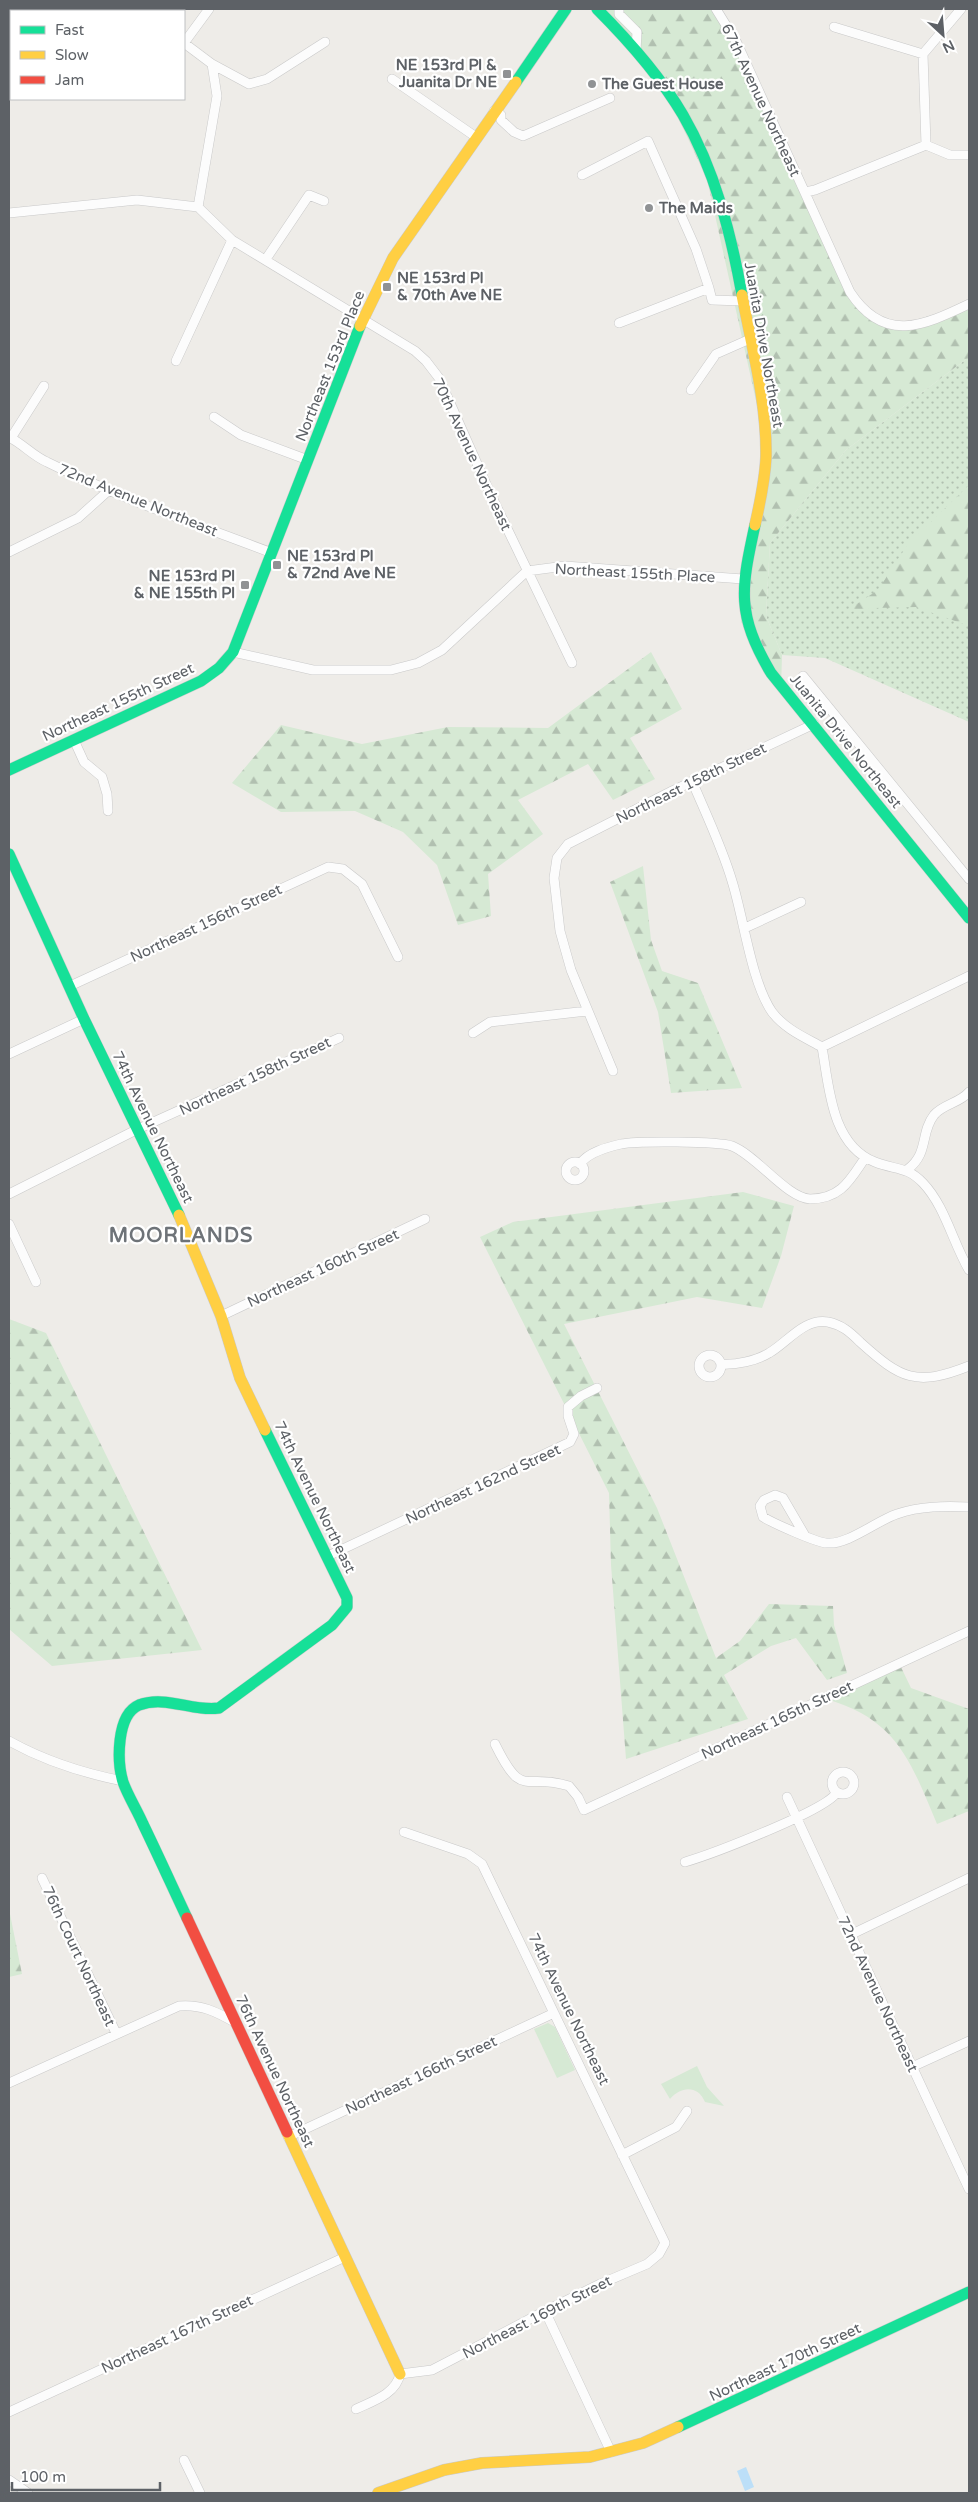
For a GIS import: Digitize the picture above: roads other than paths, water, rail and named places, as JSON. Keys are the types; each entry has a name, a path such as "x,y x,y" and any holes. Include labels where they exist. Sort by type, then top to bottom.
{"street":[{"path":"185,42 209,9"},
{"name":"Northeast 153rd Place","path":"234,652 363,319 393,258 566,9"},
{"name":"Juanita Drive Northeast","path":"597,9 636,51 679,109 700,150 724,218 743,301 766,426 765,474 743,579 744,614 753,644 771,673 969,918"},
{"path":"619,9 618,14 624,22 637,32 636,51"},
{"name":"67th Avenue Northeast","path":"716,9 737,43 850,292 860,308 872,318 896,326 913,326 931,322 969,304"},
{"path":"926,145 923,54 961,9"},
{"path":"834,27 923,54"},
{"path":"185,44 212,64 249,84 267,79 324,42"},
{"path":"9,213 137,200 198,207 218,96 212,64"},
{"path":"392,80 476,137"},
{"path":"494,111 501,115 501,120 514,132 523,136 610,98"},
{"path":"582,175 648,141 696,249 712,300 743,301"},
{"path":"805,192 815,190 926,145 950,155 969,155"},
{"path":"266,259 309,195 324,201"},
{"name":"70th Avenue Northeast","path":"198,207 232,240 266,259 426,360 435,372 527,572 572,663"},
{"path":"176,362 232,240"},
{"path":"619,323 709,288"},
{"path":"691,390 716,354 750,339"},
{"path":"10,437 44,386"},
{"path":"214,417 241,436 308,460"},
{"name":"72nd Avenue Northeast","path":"10,437 23,444 44,461 108,491 272,553"},
{"path":"9,552 78,518 108,491"},
{"name":"Northeast 155th Place","path":"527,572 564,566 743,579"},
{"path":"234,652 313,670 391,670 418,663 442,650 527,572"},
{"name":"Northeast 155th Street","path":"9,770 201,681 234,652"},
{"path":"803,676 969,879"},
{"name":"Northeast 158th Street","path":"587,1011 571,970 560,931 555,886 557,858 568,844 692,781 814,724"},
{"path":"74,740 84,762 102,777 107,794 108,811"},
{"path":"692,781 732,878 755,972 764,998 773,1013 787,1028 822,1047"},
{"name":"74th Avenue Northeast","path":"9,854 84,1019 190,1238 221,1316 240,1378 347,1598 347,1607 342,1615 312,1641 219,1708 205,1711 175,1703 152,1701 134,1708 124,1718 119,1731 123,1781"},
{"name":"Northeast 156th Street","path":"70,986 328,867 343,869 362,884 398,957"},
{"path":"745,928 801,902"},
{"path":"822,1047 969,976"},
{"path":"473,1033 490,1022 587,1011 613,1071"},
{"path":"9,1054 84,1019"},
{"name":"Northeast 158th Street","path":"9,1194 138,1129 339,1038"},
{"path":"822,1047 834,1112 843,1132 865,1158 877,1163 908,1169 924,1184 934,1198 969,1270"},
{"path":"908,1169 916,1163 924,1150 929,1123 934,1115 969,1092"},
{"path":"580,1164 596,1152 623,1144 684,1142 730,1146 751,1156 790,1191 808,1199 825,1197 840,1192 865,1158"},
{"name":"Northeast 160th Street","path":"221,1316 425,1219"},
{"path":"9,1224 36,1282"},
{"path":"721,1364 748,1361 767,1354 808,1324 826,1322 848,1330 886,1365 903,1374 918,1378 935,1378 969,1366"},
{"name":"Northeast 162nd Street","path":"328,1556 570,1442 574,1434 568,1416 568,1407 581,1396 598,1388"},
{"path":"804,1534 783,1498 775,1495 764,1500 760,1506 763,1517 804,1534 812,1540 828,1544 838,1542 898,1513 940,1506 969,1506"},
{"name":"Northeast 165th Street","path":"494,1744 509,1771 515,1777 526,1783 569,1786 578,1797 584,1810 969,1631"},
{"path":"9,1741 31,1754 83,1773 123,1781"},
{"name":"76th Avenue Northeast","path":"123,1781 400,2374"},
{"path":"685,1862 711,1854 796,1817 831,1800 837,1792"},
{"name":"72nd Avenue Northeast","path":"786,1797 969,2190"},
{"name":"74th Avenue Northeast","path":"404,1832 468,1854 482,1864 665,2243"},
{"name":"76th Court Northeast","path":"42,1878 116,2033"},
{"path":"850,1935 969,1878"},
{"path":"9,2083 179,2006 194,2005 209,2009 236,2023"},
{"name":"Northeast 166th Street","path":"288,2137 554,2013"},
{"path":"912,2067 969,2041"},
{"path":"622,2155 676,2127 687,2111"},
{"name":"Northeast 169th Street","path":"400,2374 432,2370 545,2311 600,2284 647,2264 659,2254 665,2243"},
{"name":"Northeast 167th Street","path":"9,2412 345,2257"},
{"name":"Northeast 170th Street","path":"378,2493 423,2476 468,2465 568,2459 610,2452 644,2443 969,2292"},
{"path":"545,2311 610,2452"},
{"path":"356,2409 391,2390 398,2384 400,2374"},
{"path":"184,2460 200,2493"},
{"path":"9,2480 28,2493"}],"water":[{"path":"746,2467 754,2487 745,2491 737,2471"}],"place":[{"name":"NE 153rd Pl & Juanita Dr NE","path":"507,74"},
{"name":"The Guest House","path":"592,84"},
{"name":"The Maids","path":"649,208"},
{"name":"NE 153rd Pl & 70th Ave NE","path":"387,287"},
{"name":"NE 153rd Pl & 72nd Ave NE","path":"277,565"},
{"name":"NE 153rd Pl & NE 155th Pl","path":"245,585"}],"district":[{"name":"MOORLANDS","path":"181,1235"}]}
